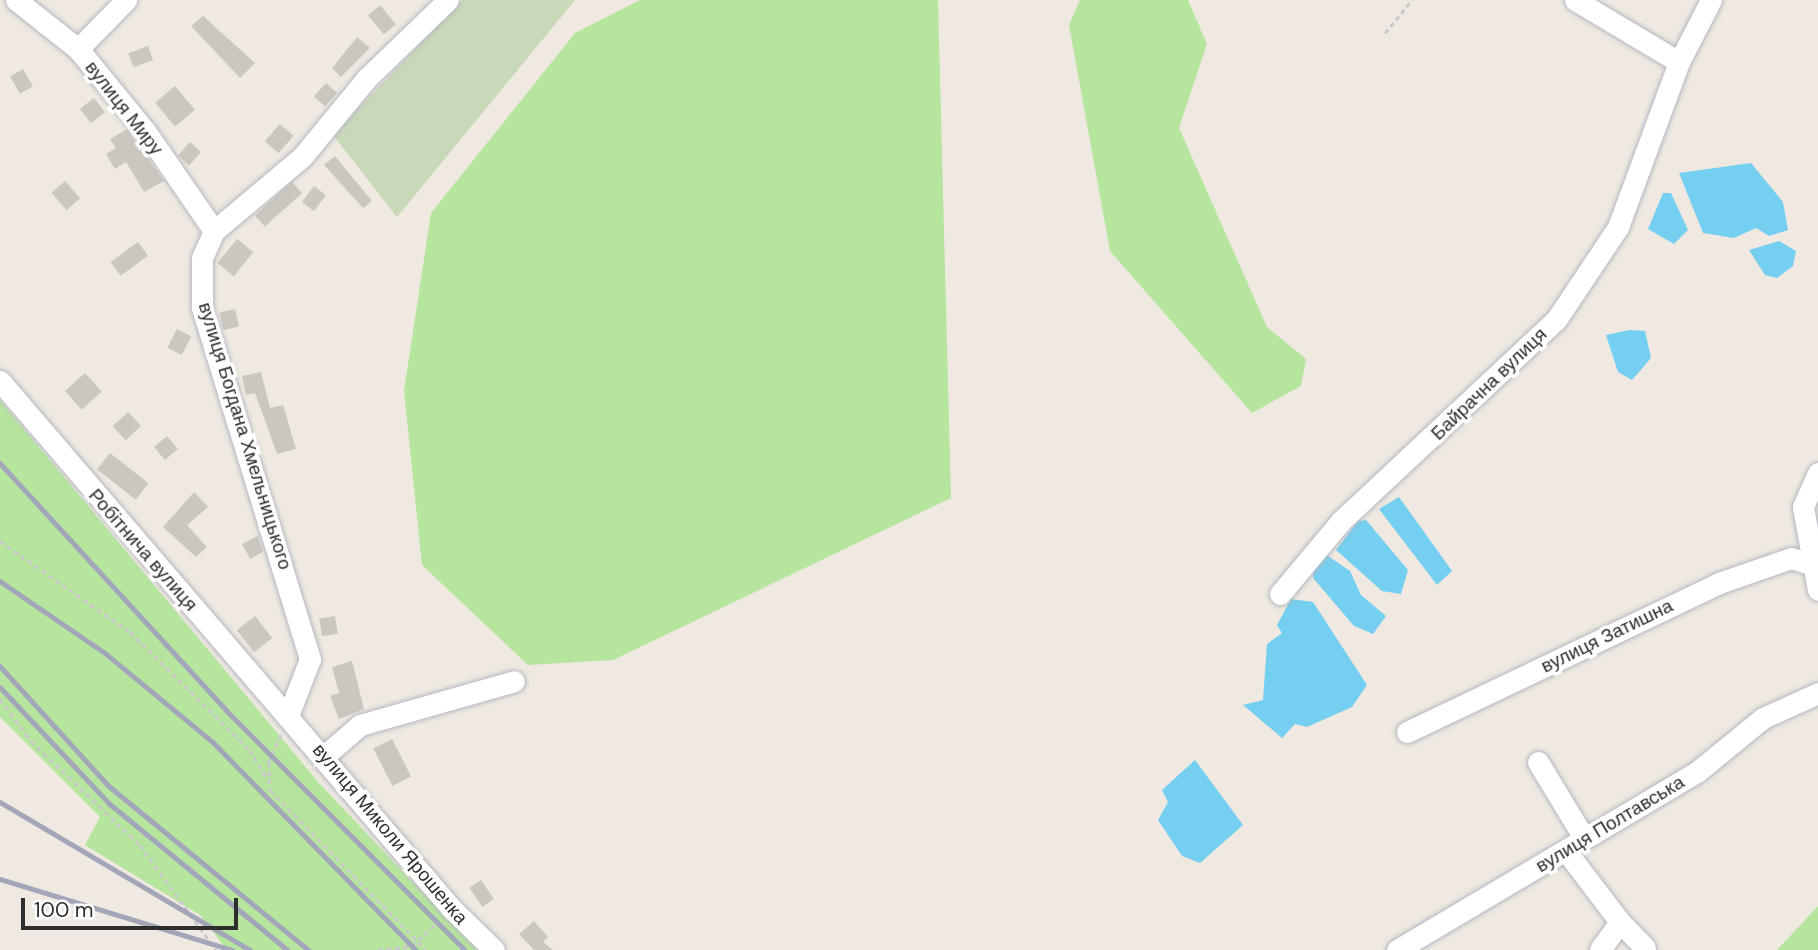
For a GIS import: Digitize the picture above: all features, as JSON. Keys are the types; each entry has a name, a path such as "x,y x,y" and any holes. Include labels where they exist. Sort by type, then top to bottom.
{"street":[{"name":"вулиця Миру","path":"16,0 78,49 146,132 214,232"},
{"path":"78,49 125,0"},
{"name":"вулиця Богдана Хмельницького","path":"288,716 310,659 202,307 201,258 214,232 303,158 368,78 448,0"},
{"path":"1575,0 1679,62"},
{"name":"Байрачна вулиця","path":"1280,594 1341,521 1556,320 1618,227 1679,62 1711,0"},
{"name":"Робітнича вулиця","path":"0,381 288,716"},
{"path":"1818,473 1803,506 1811,564 1818,590"},
{"name":"вулиця Затишна","path":"1407,732 1719,583 1791,558 1811,564"},
{"path":"324,756 360,725 514,681"},
{"name":"вулиця Полтавська","path":"1397,950 1697,772 1763,718 1818,693"},
{"name":"вулиця Миколи Ярошенка","path":"288,716 494,950"},
{"path":"1538,762 1584,838"},
{"path":"1566,850 1620,922 1645,948"},
{"path":"1601,950 1620,922"}],"path":[{"path":"1385,33 1412,0"},
{"path":"0,541 130,632 250,750 267,778 270,790 308,832 426,950"},
{"path":"0,699 31,740 140,845 216,950"},
{"path":"267,778 288,716"},
{"path":"378,950 417,942 442,917"}],"green space":[{"path":"462,0 575,0 397,217 333,135"},
{"path":"640,0 938,0 951,498 613,660 528,665 422,565 404,391 431,213 575,33"},
{"path":"1080,0 1188,0 1207,44 1179,128 1267,327 1306,359 1301,386 1252,413 1110,251 1069,25"},
{"path":"0,400 319,783 477,950 227,950 200,915 85,845 100,817 0,717"},
{"path":"1818,906 1818,950 1777,950"}],"water":[{"path":"1751,163 1783,202 1788,230 1769,236 1756,228 1734,238 1703,233 1679,173"},
{"path":"1663,193 1671,193 1688,230 1674,244 1648,229"},
{"path":"1779,241 1796,251 1793,266 1777,278 1765,275 1749,250"},
{"path":"1630,330 1645,331 1651,358 1632,380 1618,372 1606,335"},
{"path":"1399,497 1452,571 1437,585 1379,509"},
{"path":"1366,520 1408,570 1401,594 1382,591 1336,550 1358,521"},
{"path":"1325,554 1350,571 1361,595 1386,616 1373,634 1354,626 1313,578 1313,568"},
{"path":"1291,599 1313,602 1367,685 1352,707 1307,727 1295,724 1282,738 1243,705 1263,700 1267,644 1282,633 1277,625"},
{"path":"1195,760 1243,825 1200,863 1182,856 1158,820 1168,802 1162,790"}],"building":[{"path":"380,5 396,24 384,34 368,15"},
{"path":"203,16 255,63 240,78 191,26"},
{"path":"357,37 370,48 341,77 332,68"},
{"path":"148,46 153,60 133,67 128,53"},
{"path":"23,69 33,86 20,94 10,76"},
{"path":"326,83 337,93 325,106 314,96"},
{"path":"175,86 195,110 175,126 155,103"},
{"path":"94,98 105,112 91,123 80,109"},
{"path":"280,124 294,136 278,153 265,141"},
{"path":"127,129 164,181 144,192 126,162 115,169 106,154 116,148 110,139"},
{"path":"190,142 201,152 189,165 178,155"},
{"path":"335,156 372,201 363,208 324,165"},
{"path":"65,181 80,198 67,210 51,193"},
{"path":"292,182 302,193 265,227 255,215"},
{"path":"314,186 326,195 314,211 302,202"},
{"path":"237,239 253,252 234,276 217,263"},
{"path":"138,242 148,256 120,276 110,262"},
{"path":"235,309 239,327 223,330 219,313"},
{"path":"177,329 191,336 182,355 167,348"},
{"path":"261,372 270,408 283,405 296,449 277,454 255,393 246,395 242,376"},
{"path":"85,373 102,392 82,410 65,391"},
{"path":"128,412 141,426 126,440 113,426"},
{"path":"167,436 178,449 165,460 154,447"},
{"path":"110,453 149,483 136,500 97,470"},
{"path":"194,492 208,507 187,525 207,547 196,557 163,527"},
{"path":"258,536 263,552 250,559 242,544"},
{"path":"255,616 272,638 254,652 237,630"},
{"path":"335,616 338,634 322,636 319,619"},
{"path":"352,661 364,709 339,719 330,696 339,693 332,667"},
{"path":"392,739 411,776 392,786 373,749"},
{"path":"481,880 494,899 482,907 469,888"},
{"path":"534,921 548,937 543,942 553,950 534,950 519,934"}],"railway":[{"path":"0,463 226,710 465,950"},
{"path":"0,581 105,653 213,742 416,950"},
{"path":"0,666 109,786 309,950"},
{"path":"0,687 110,804 288,950"},
{"path":"0,802 250,950"},
{"path":"0,879 232,950"}]}
